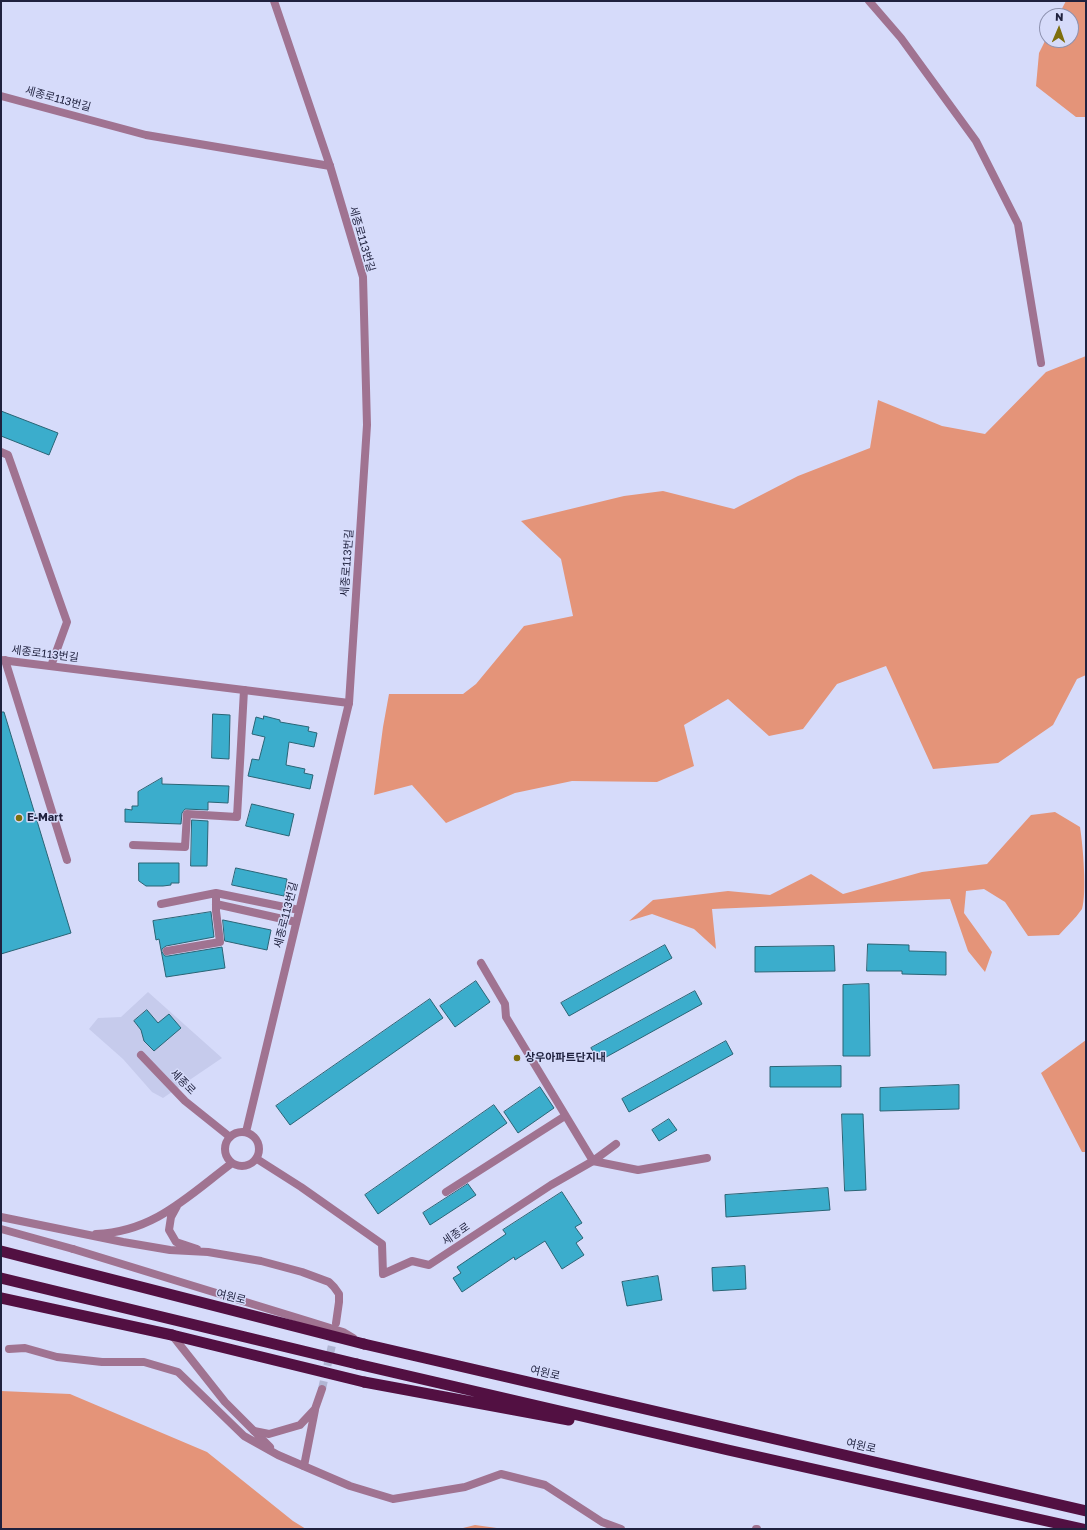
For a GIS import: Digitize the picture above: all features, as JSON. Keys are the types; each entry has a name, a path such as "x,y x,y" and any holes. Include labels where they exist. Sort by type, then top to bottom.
{"highway":[{"name":"여원로","path":"1,1251 364,1344 1086,1511"},
{"path":"1,1278 357,1364 728,1450 1083,1529"},
{"path":"1,1298 172,1335 364,1382 728,1450"}],"street":[{"path":"274,1 330,166"},
{"path":"868,1 901,38 976,140 1018,224 1041,363"},
{"name":"세종로113번길","path":"1,96 146,135 330,166 362,277 367,425 349,703 246,1132"},
{"path":"1,452 8,455 67,622 51,666"},
{"path":"3,660 67,860"},
{"name":"세종로113번길","path":"3,660 349,703"},
{"path":"133,845 185,847 187,814 237,817 244,690"},
{"path":"161,904 216,893 299,910"},
{"path":"167,950 220,942 216,893"},
{"path":"216,904 296,922"},
{"path":"481,963 505,1004 506,1017 592,1161 638,1170 707,1158"},
{"name":"세종로","path":"141,1055 185,1100 230,1137"},
{"path":"446,1192 565,1116"},
{"path":"246,1132 256,1137 260,1153 257,1159 248,1166 242,1167 232,1163 228,1159 225,1148 230,1137 234,1133 246,1132"},
{"path":"592,1161 616,1144"},
{"name":"세종로","path":"257,1159 301,1186 382,1244 383,1274 412,1261 429,1265 551,1185 592,1161"},
{"path":"81,1234 113,1233 142,1225 160,1217 232,1163"},
{"path":"177,1205 171,1217 169,1230 176,1242 208,1252"},
{"path":"1,1217 81,1234 170,1250 208,1252 261,1261 302,1272 329,1282 338,1294 340,1302 336,1323"},
{"path":"1,1229 73,1249 343,1332 364,1344"},
{"path":"172,1335 225,1402 278,1455"},
{"path":"8,1349 25,1348 57,1357 102,1362 144,1362 178,1372 244,1436 278,1455 350,1486 393,1499 465,1487 501,1474 545,1485 602,1522 621,1529"},
{"path":"304,1466 315,1409 322,1390"},
{"path":"254,1431 269,1434 300,1425 315,1409"}],"shaded area":[{"path":"1066,1 1086,1 1086,117 1076,117 1036,86 1039,53 1042,48 1079,48 1079,8 1062,8"},
{"path":"1086,356 1086,675 1077,679 1053,725 998,763 933,769 886,666 837,684 803,729 769,736 728,699 684,725 694,766 657,782 572,781 515,793 446,823 412,785 374,795 389,694 463,694 476,684 524,626 573,616 561,559 521,521 624,496 663,491 734,509 798,476 870,448 878,400 942,426 985,434 1046,372"},
{"path":"1055,812 1080,827 1084,881 1082,909 1059,935 1028,936 1005,902 984,889 966,891 964,913 992,952 985,972 968,951 950,899 712,909 716,949 694,929 652,914 629,921 653,900 728,891 770,895 811,874 843,894 922,872 987,864 1031,815"},
{"path":"148,992 222,1058 163,1098 152,1092 123,1059 89,1029 98,1018 121,1017"},
{"path":"1086,1040 1086,1152 1082,1152 1041,1073"},
{"path":"1,1391 70,1394 207,1452 293,1521 306,1529 1,1529"},
{"path":"475,1525 504,1529 459,1529"}],"building":[{"path":"1,411 58,433 49,455 1,436"},
{"name":"E-Mart","path":"1,712 4,712 71,933 1,954"},
{"path":"213,714 230,715 229,759 212,758"},
{"path":"264,716 280,720 280,722 309,727 308,731 317,733 314,747 289,742 286,765 305,769 304,773 313,775 310,789 248,776 252,759 259,760 265,737 252,734 256,717 263,719"},
{"path":"162,778 162,784 229,786 228,803 208,802 208,810 185,809 182,813 181,824 125,822 125,809 132,810 132,806 138,806 138,792"},
{"path":"252,804 294,814 289,836 246,826"},
{"path":"192,820 208,821 207,866 191,866"},
{"path":"139,863 179,863 179,883 171,883 171,885 163,886 146,886 139,881"},
{"path":"236,868 287,879 284,896 232,885"},
{"path":"211,912 214,937 166,946 162,949 162,952 165,956 168,956 222,947 225,968 166,977 159,939 156,940 153,921"},
{"path":"223,920 271,930 267,950 225,941"},
{"path":"868,944 909,945 909,951 946,952 946,975 902,974 902,971 867,971"},
{"path":"665,945 672,958 569,1016 561,1003"},
{"path":"834,946 835,971 755,972 755,947"},
{"path":"476,981 490,1002 455,1027 440,1006"},
{"path":"869,984 870,1056 843,1056 843,985"},
{"path":"695,991 702,1004 599,1061 591,1048"},
{"path":"430,999 443,1018 290,1125 276,1106"},
{"path":"147,1010 158,1023 169,1014 181,1028 154,1051 144,1041 141,1030 134,1021"},
{"path":"726,1041 733,1054 629,1112 622,1099"},
{"path":"841,1066 841,1087 770,1087 770,1067"},
{"path":"959,1085 959,1109 880,1111 880,1088"},
{"path":"540,1087 554,1108 518,1133 504,1112"},
{"path":"494,1105 507,1123 378,1214 365,1195"},
{"path":"842,1114 863,1114 866,1190 845,1191"},
{"path":"669,1119 677,1130 659,1141 652,1130"},
{"path":"468,1184 476,1195 430,1225 423,1213"},
{"path":"828,1188 830,1210 726,1217 725,1195"},
{"path":"562,1192 582,1223 575,1227 583,1238 576,1243 584,1255 562,1269 545,1241 515,1260 514,1257 462,1292 453,1278 461,1273 457,1267 506,1234 503,1230"},
{"path":"745,1266 746,1289 713,1291 712,1268"},
{"path":"658,1276 662,1300 627,1306 622,1282"}],"tunnel":[{"path":"322,1389 335,1332"}],"place":[{"name":"E-Mart","path":"19,818"},
{"name":"상우아파트단지내","path":"517,1058"}]}
